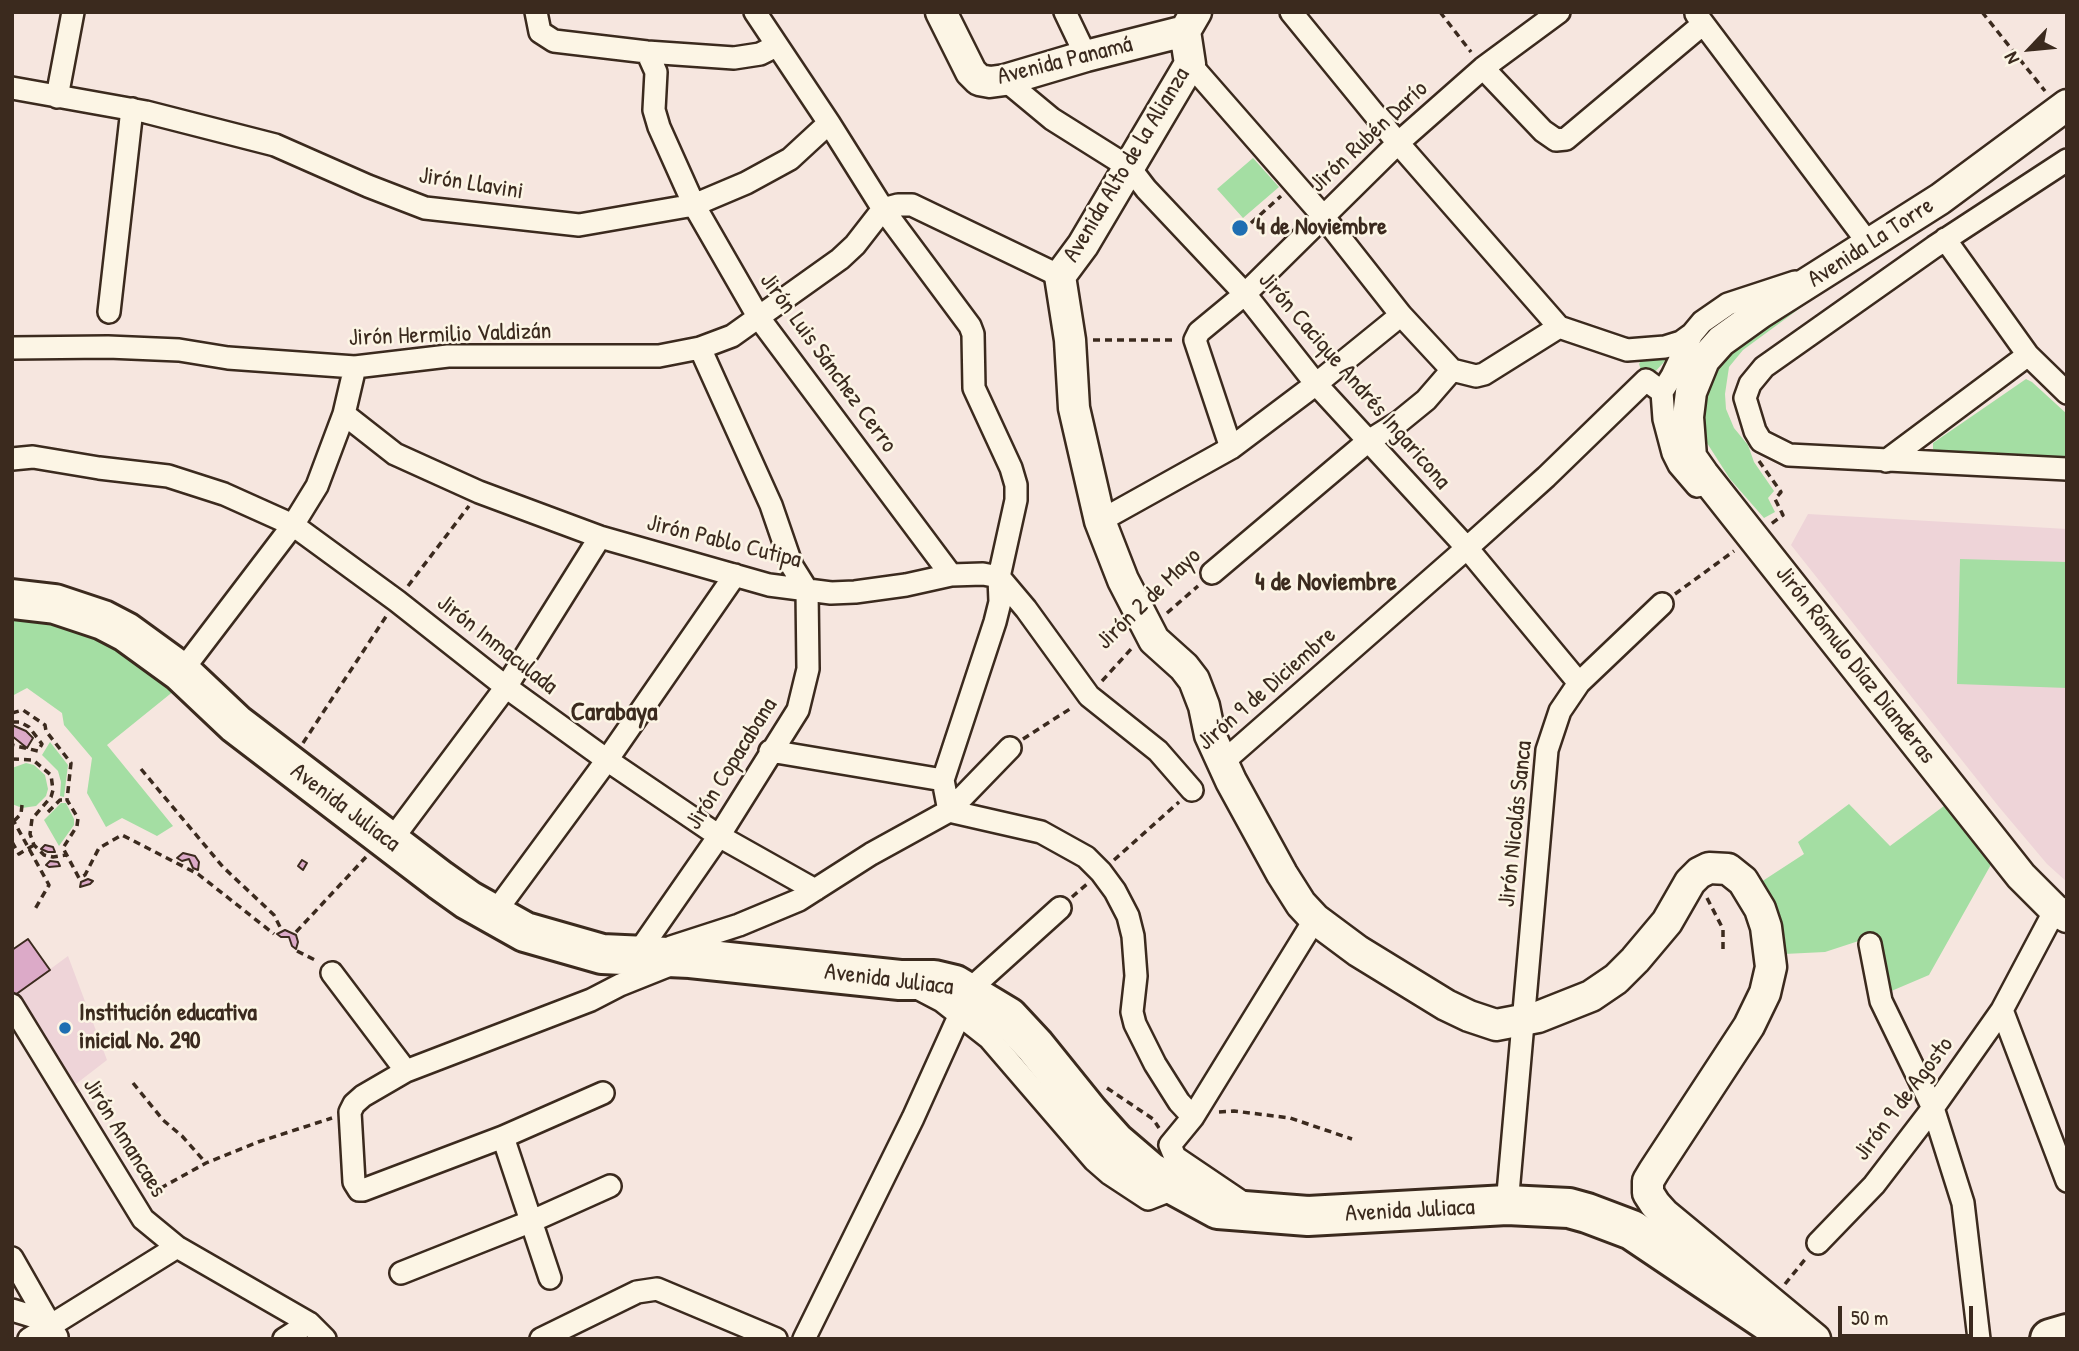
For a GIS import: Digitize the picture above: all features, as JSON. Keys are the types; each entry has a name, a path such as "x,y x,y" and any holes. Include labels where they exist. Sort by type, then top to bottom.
{"highway":[{"name":"Avenida Juliaca","path":"12,599 55,604 103,620 149,647 380,847 524,932 602,954 690,957 900,980 934,980 955,985 964,1002 1008,1017 1115,1142 1150,1172 1218,1209 1308,1216 1507,1205 1569,1208 1606,1218 1632,1230 1794,1339"},
{"path":"2050,1339 2067,1334"}],"street":[{"path":"57,97 73,12"},
{"path":"536,12 540,32 547,38 647,52 734,58 760,54 776,46"},
{"path":"755,12 883,209 970,326 973,334 974,388 1011,468 1016,485 1016,500 999,578 1000,602 943,780 948,811"},
{"name":"Avenida Panamá","path":"941,12 971,72 979,80 990,82 1086,56 1190,22"},
{"path":"1065,12 1086,56"},
{"path":"1291,12 1398,143 1559,327 1626,350 1665,347 1681,342 1702,322 1728,304 1831,270"},
{"name":"Jirón Rubén Darío","path":"1195,340 1199,332 1245,294 1398,143 1483,68 1559,12"},
{"path":"1483,68 1543,131 1556,141 1566,139 1699,18 1869,244"},
{"name":"Avenida Alto de la Alianza","path":"1190,22 1190,64 1083,245 1060,276 1070,340 1074,408 1100,521 1147,631 1194,680 1210,735 1282,874 1301,904 1315,919 1376,964 1469,1016 1496,1025 1538,1017 1591,996 1616,979 1667,922 1690,882 1699,873 1709,868 1727,869 1743,881 1760,909 1766,927 1771,967 1765,993 1749,1026 1648,1181 1648,1193 1664,1214 1815,1339"},
{"name":"Jirón Luis Sánchez Cerro","path":"647,52 656,72 654,94 657,118 694,205 759,318 951,575"},
{"path":"1190,64 1322,216 1401,315 1452,370 1476,376 1484,374 1559,327"},
{"name":"Jirón Cacique Andrés Ingaricona","path":"1005,80 1052,119 1130,168 1146,190 1245,294 1316,384 1367,442 1467,548 1579,683"},
{"name":"Jirón Llavini","path":"12,88 132,109 275,145 380,192 425,208 579,225 694,205 746,183 790,159 829,123"},
{"name":"Avenida La Torre","path":"1691,392 1704,360 1721,341 1760,313 1940,199 2063,107"},
{"path":"109,312 132,109"},
{"path":"2066,162 1945,239 1756,375 1745,398 1755,431 1761,441 1789,454 2067,469"},
{"path":"883,209 912,205 1060,276"},
{"name":"Jirón Hermilio Valdizán","path":"12,348 160,349 228,358 355,367 448,356 659,356 700,348 732,336 840,258 883,209"},
{"path":"1945,239 2028,355 2067,393"},
{"path":"1100,521 1231,448 1401,315"},
{"name":"Jirón 9 de Diciembre","path":"1223,762 1546,477 1654,386 1672,376 1692,334"},
{"path":"1195,340 1231,448"},
{"name":"Jirón Copacabana","path":"635,957 719,836 798,710 808,669 807,590 792,566 771,505 700,348"},
{"path":"1626,350 1654,386 1679,465 1711,499 1756,530"},
{"path":"1886,461 2028,355"},
{"path":"181,672 293,525 317,486 344,414 355,367"},
{"name":"Jirón 2 de Mayo","path":"1212,573 1367,442 1399,422 1426,400 1452,370"},
{"name":"Jirón Rómulo Díaz Dianderas","path":"1691,392 1688,417 1691,457 1756,530 2021,876 2061,914"},
{"name":"Jirón Pablo Cutipa","path":"344,414 395,454 479,492 600,537 769,585 831,593 855,593 951,575 983,574 999,578"},
{"name":"Jirón Inmaculada","path":"12,459 33,457 168,476 224,494 293,525 607,760 719,836 815,890"},
{"path":"380,847 506,687 600,537"},
{"path":"493,915 607,760 735,575"},
{"path":"999,578 1026,609 1089,696 1158,751 1192,790"},
{"name":"Jirón Nicolás Sanca","path":"1507,1205 1547,750 1560,711 1579,683 1662,604"},
{"path":"635,957 739,925 799,900 871,854 948,811 1010,748"},
{"path":"770,751 943,780"},
{"path":"948,811 1041,832 1086,857 1101,872 1128,916 1133,936 1136,976 1132,1012 1135,1024 1155,1064 1179,1102 1193,1117"},
{"path":"804,1339 913,1118 964,1002 1060,908"},
{"name":"Jirón 9 de Agosto","path":"1818,1243 1874,1185 1933,1108 2002,1010 2061,914"},
{"path":"1256,1212 1175,1157 1170,1145 1193,1117 1315,919"},
{"path":"1870,944 1881,1001 1933,1108 1962,1203 1979,1339"},
{"path":"603,1093 503,1137 359,1190 354,1182 350,1112 363,1096 407,1071 591,1000 620,985 690,957"},
{"path":"332,973 407,1071"},
{"name":"Jirón Amancaes","path":"12,1005 143,1219 177,1247 309,1323 325,1339"},
{"path":"2002,1010 2067,1181"},
{"path":"503,1137 550,1278"},
{"path":"401,1273 532,1221 610,1186"},
{"path":"29,1339 52,1329 177,1247"},
{"path":"12,1258 52,1329"},
{"path":"541,1339 637,1292 657,1289 776,1339"},
{"path":"12,1310 52,1329"},
{"path":"284,1339 309,1323"}],"path":[{"path":"1440,12 1483,68"},
{"path":"1982,12 2063,107"},
{"path":"1251,222 1283,194"},
{"path":"1070,340 1195,340"},
{"path":"289,766 397,601 479,492"},
{"path":"1662,604 1756,530 1783,515 1775,499 1781,492"},
{"name":"Jirón 2 de Mayo","path":"1010,748 1089,696 1147,631 1212,573"},
{"path":"12,713 23,710 45,725 46,731 71,763 67,800 78,818 77,826 63,848 79,878 85,875 99,848 122,835 198,874 274,934"},
{"path":"24,725 30,715"},
{"path":"12,722 24,725 42,744 37,751 12,745"},
{"path":"12,759 33,760 46,769 53,782 51,797 31,822 30,834 40,852 49,857 66,855"},
{"path":"141,769 223,867 274,915 281,929"},
{"path":"1060,908 1192,790"},
{"path":"48,812 60,800 67,800"},
{"path":"22,805 21,814 13,820 49,885 35,909"},
{"path":"12,842 19,854 34,845"},
{"path":"296,932 380,847"},
{"path":"1711,891 1707,899 1723,929 1723,951"},
{"path":"133,1083 163,1120 182,1136 206,1163"},
{"path":"1117,1096 1153,1119 1170,1145"},
{"path":"1193,1117 1234,1111 1290,1118 1352,1139"},
{"path":"133,1204 206,1163 258,1142 350,1112"},
{"path":"1771,1302 1818,1243"}],"shaded area":[{"path":"1808,514 2067,529 2067,882 2047,864 1999,807 1791,545"},
{"name":"Institución educativa inicial No. 290","path":"68,956 107,1060 72,1087 15,995"}],"green space":[{"path":"1253,158 1279,187 1243,218 1217,189"},
{"path":"1882,248 1743,350 1729,367 1726,409 1734,428 1748,445 1754,462 1774,491 1768,498 1775,512 1764,518 1730,479 1707,443 1702,428 1702,394 1726,347"},
{"path":"1663,356 1665,361 1652,375 1641,370 1639,364 1643,357"},
{"path":"2026,379 2067,414 2067,459 1938,453 1933,449 1933,443"},
{"path":"1960,559 2067,562 2067,688 1957,684"},
{"path":"12,606 66,613 185,682 107,745 173,826 157,836 122,818 106,827 87,793 92,758 64,725 62,713 27,688 12,696"},
{"path":"50,742 68,765 64,797 60,796 61,782 58,771 42,755"},
{"path":"26,763 34,765 45,775 48,789 46,796 36,806 22,808 12,804 12,768"},
{"path":"61,803 66,803 74,825 59,846 44,820"},
{"path":"1948,803 1993,861 1929,975 1889,992 1877,935 1825,952 1784,954 1785,940 1781,921 1761,882 1804,854 1798,842 1849,804 1890,846"}],"building":[{"path":"12,725 26,731 33,738 27,748 12,736"},
{"path":"45,845 53,847 55,852 41,849"},
{"path":"183,853 195,856 199,862 198,870 193,868 189,859 182,861 177,858"},
{"path":"302,860 307,863 303,870 298,866"},
{"path":"50,861 58,862 60,866 49,867 46,865"},
{"path":"88,879 93,881 80,887 81,882"},
{"path":"285,930 296,935 296,949 289,937 277,934"},
{"path":"28,939 50,970 15,995 12,990 12,950"}],"place":[{"name":"4 de Noviembre","path":"1240,228"},
{"name":"Institución educativa inicial No. 290","path":"65,1028"}],"district":[{"name":"4 de Noviembre","path":"1326,583"},
{"name":"Carabaya","path":"614,713"}]}
